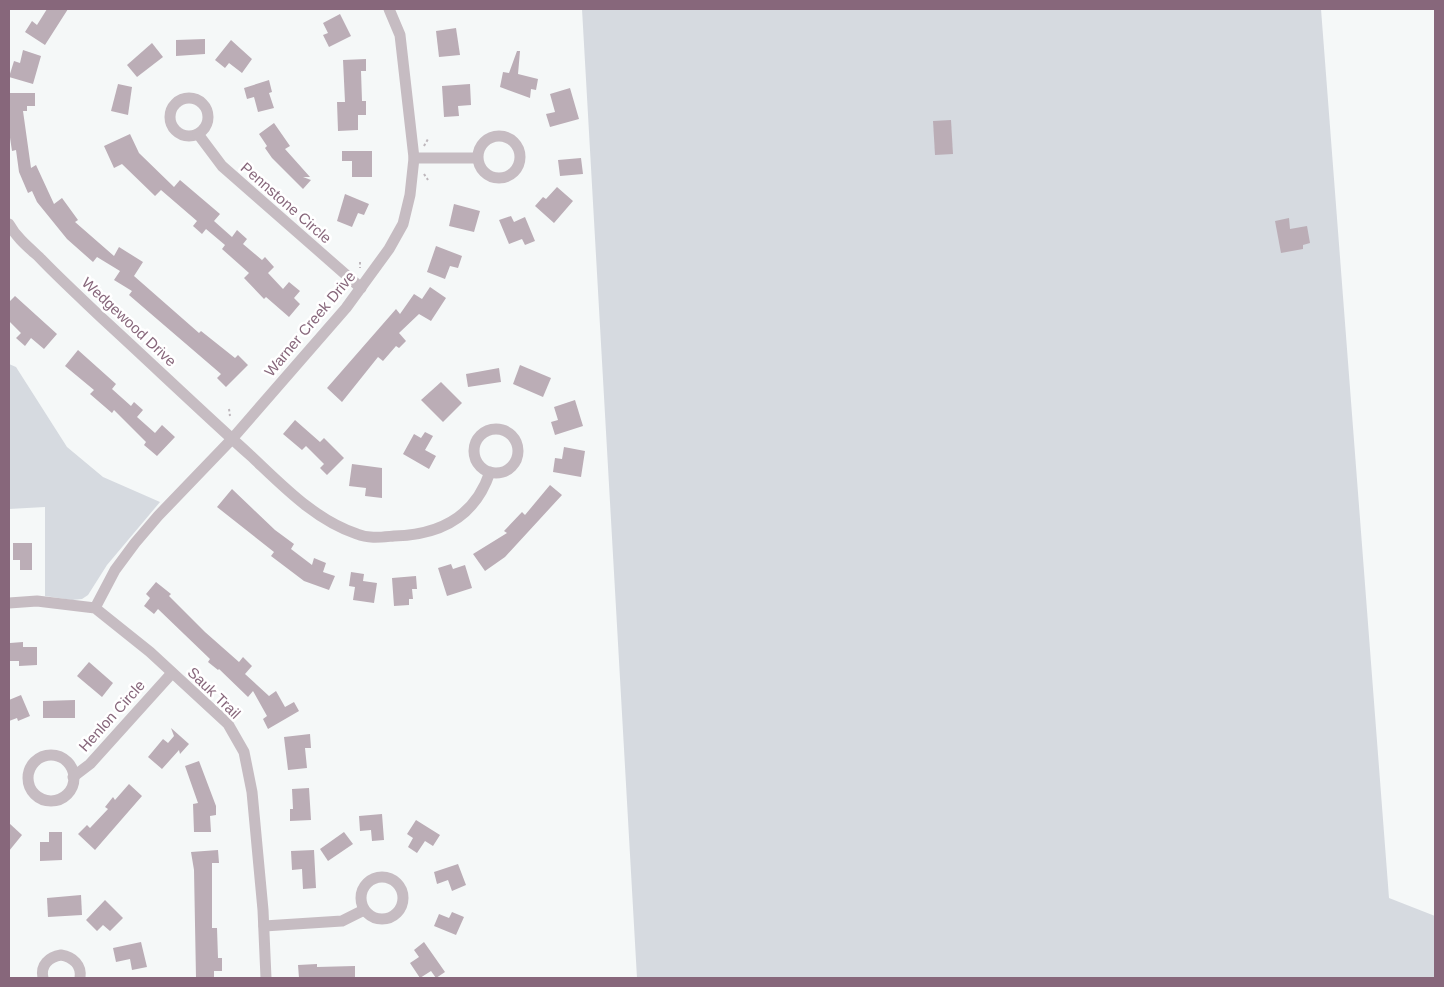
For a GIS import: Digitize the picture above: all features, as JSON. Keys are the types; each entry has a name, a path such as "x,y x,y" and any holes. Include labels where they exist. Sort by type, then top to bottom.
{"street":[{"name":"Warner Creek Drive","path":"95,608 115,570 135,543 158,516 232,439 361,288 389,249 403,224 410,195 414,158 400,35 389,9"},
{"name":"Pennstone Circle","path":"198,134 222,166 361,288"},
{"path":"414,158 478,158"},
{"name":"Wedgewood Drive","path":"9,224 14,233 53,271 232,439 317,514 347,530 368,538 420,535 456,519 474,504 490,472"},
{"path":"9,602 37,601 95,608"},
{"name":"Sauk Trail","path":"95,608 172,673 228,724 244,752 252,792 264,926 266,978"},
{"name":"Henlon Circle","path":"73,777 68,763 54,756 39,758 30,769 28,783 35,795 48,801 63,798 68,792 73,777 90,764 172,673"},
{"path":"264,926 342,921 364,910"},
{"path":"43,978 43,967 47,960 61,955 75,960 79,966 80,978"}],"path":[{"path":"424,146 428,139"},
{"path":"424,174 428,180"},
{"path":"360,262 360,268"},
{"path":"333,293 340,293"},
{"path":"229,409 230,416"}],"shaded area":[{"path":"582,9 1321,9 1389,898 1435,916 1435,978 637,978"},
{"path":"9,364 16,367 67,447 103,477 160,502 107,565 88,595 82,599 72,600 45,596 45,507 9,509"}],"building":[{"path":"47,9 68,9 45,45 25,32 32,21 37,25"},
{"path":"340,14 351,36 329,47 323,35 328,33 323,23"},
{"path":"456,28 460,55 439,57 436,31"},
{"path":"205,39 205,54 176,56 176,40"},
{"path":"231,40 252,59 242,73 229,63 225,68 215,60"},
{"path":"152,43 163,57 137,77 127,65"},
{"path":"23,50 41,56 33,84 9,77 14,61 20,63"},
{"path":"517,51 520,51 518,74 538,79 536,90 531,89 530,98 500,87 503,72 509,73"},
{"path":"366,59 366,71 361,71 362,101 366,101 366,115 358,115 358,130 338,131 337,102 345,102 343,60"},
{"path":"269,80 272,92 269,93 274,108 258,112 254,97 247,99 244,88"},
{"path":"118,84 132,87 128,115 111,111"},
{"path":"470,84 471,105 458,106 459,116 444,117 442,86"},
{"path":"570,88 579,119 550,127 546,114 555,112 550,94"},
{"path":"10,93 35,93 35,106 27,106 27,111 23,111 31,168 36,165 54,204 62,198 78,220 75,222 114,256 119,247 143,262 134,276 199,333 201,331 235,358 238,355 248,365 226,387 217,378 221,374 129,295 132,291 114,280 120,271 97,257 93,262 67,239 37,202 32,191 28,193 19,172 16,150 12,151 9,131"},
{"path":"951,120 953,154 935,155 933,121"},
{"path":"274,123 290,146 285,149 310,177 303,177 311,180 303,189 272,158 265,148 267,146 259,134"},
{"path":"130,134 139,153 174,187 180,180 220,214 214,221 232,237 237,230 247,239 243,244 262,260 265,257 274,267 268,273 283,289 289,282 300,291 294,298 300,304 289,317 266,297 264,299 244,278 249,273 222,249 225,245 206,229 202,234 193,226 197,221 161,190 155,196 122,164 114,168 104,146"},
{"path":"342,151 372,151 372,177 352,177 352,161 342,161"},
{"path":"581,158 583,174 560,176 558,160"},
{"path":"557,187 573,201 554,223 535,206 543,197 546,199"},
{"path":"345,194 369,204 364,215 358,213 352,227 337,221"},
{"path":"454,204 480,211 474,232 449,226"},
{"path":"511,216 514,222 525,217 535,241 525,245 522,239 509,244 499,220"},
{"path":"1289,218 1290,229 1307,226 1310,243 1303,245 1303,249 1281,253 1275,221"},
{"path":"436,246 462,256 458,268 450,266 445,279 427,272"},
{"path":"430,287 446,298 431,321 419,314 399,333 406,341 399,348 396,346 383,361 378,357 342,402 327,388 396,309 400,314 414,294 422,299"},
{"path":"15,296 57,334 44,349 31,338 25,346 16,338 21,333 9,321 9,302"},
{"path":"78,350 116,384 112,389 131,406 134,402 143,410 137,417 155,433 162,425 175,437 157,456 144,445 146,442 114,410 112,413 90,394 94,390 65,366"},
{"path":"520,365 551,378 543,397 513,384"},
{"path":"499,368 501,382 468,387 466,374"},
{"path":"441,382 462,403 443,422 421,400"},
{"path":"575,400 583,426 555,435 551,422 558,420 554,407"},
{"path":"295,420 320,442 324,438 344,458 327,475 320,468 324,464 306,446 302,450 283,434"},
{"path":"425,432 433,436 425,450 436,456 429,469 403,454 414,434 421,438"},
{"path":"564,447 585,451 581,477 553,472 555,458 562,459"},
{"path":"352,464 382,468 382,498 365,496 366,488 349,486"},
{"path":"550,485 562,495 505,557 485,571 473,554 507,533 504,531 522,512 525,515"},
{"path":"232,489 275,530 294,544 291,549 312,565 314,558 326,563 323,572 335,576 329,590 304,581 271,556 274,552 217,507"},
{"path":"13,543 32,543 32,570 20,570 20,560 13,560"},
{"path":"451,564 453,569 465,565 472,588 447,596 438,568"},
{"path":"351,572 364,574 363,581 377,583 374,603 353,600 355,587 349,586"},
{"path":"416,576 417,589 412,589 413,599 409,599 409,605 394,606 392,578"},
{"path":"156,582 171,594 169,596 205,632 239,662 243,657 252,666 245,674 269,696 276,691 285,707 294,702 299,711 268,729 263,719 267,716 253,691 248,697 219,669 208,662 210,659 158,609 154,614 144,606 150,598 146,594"},
{"path":"23,642 23,647 37,647 37,665 19,666 19,661 10,661 10,643"},
{"path":"89,662 113,683 102,697 77,676"},
{"path":"21,695 30,716 18,721 17,718 9,721 9,700"},
{"path":"75,700 75,718 43,718 43,701"},
{"path":"171,728 189,744 180,754 179,750 162,769 148,757 163,739 168,743 174,736"},
{"path":"310,734 311,748 305,748 307,768 288,770 284,737"},
{"path":"199,761 216,806 216,815 210,816 211,832 194,832 193,804 198,803 185,766"},
{"path":"129,784 142,796 95,850 78,834 87,825 90,828 108,809 105,807 113,797 115,800"},
{"path":"309,788 311,820 290,821 290,809 293,809 292,789"},
{"path":"382,814 384,840 372,841 371,830 360,831 359,816"},
{"path":"416,820 440,835 433,846 425,841 417,853 408,847 413,838 407,834"},
{"path":"9,823 22,835 9,851"},
{"path":"49,832 62,832 62,860 40,861 40,842 49,842"},
{"path":"344,832 353,844 328,861 320,849"},
{"path":"218,850 219,863 212,863 212,928 217,928 218,958 222,958 222,971 214,971 214,978 196,978 194,870 191,852"},
{"path":"314,850 316,888 303,889 302,869 292,870 291,851"},
{"path":"458,864 466,885 452,891 448,880 437,884 434,872"},
{"path":"81,895 82,915 48,917 47,898"},
{"path":"105,900 123,918 110,931 103,925 97,931 86,920"},
{"path":"452,912 464,917 456,935 434,926 439,914 449,918"},
{"path":"141,942 147,967 132,970 130,959 116,962 113,948"},
{"path":"424,942 445,972 436,978 431,971 420,978 410,963 419,957 414,950"},
{"path":"317,964 317,967 355,966 355,978 299,978 298,965"}]}
